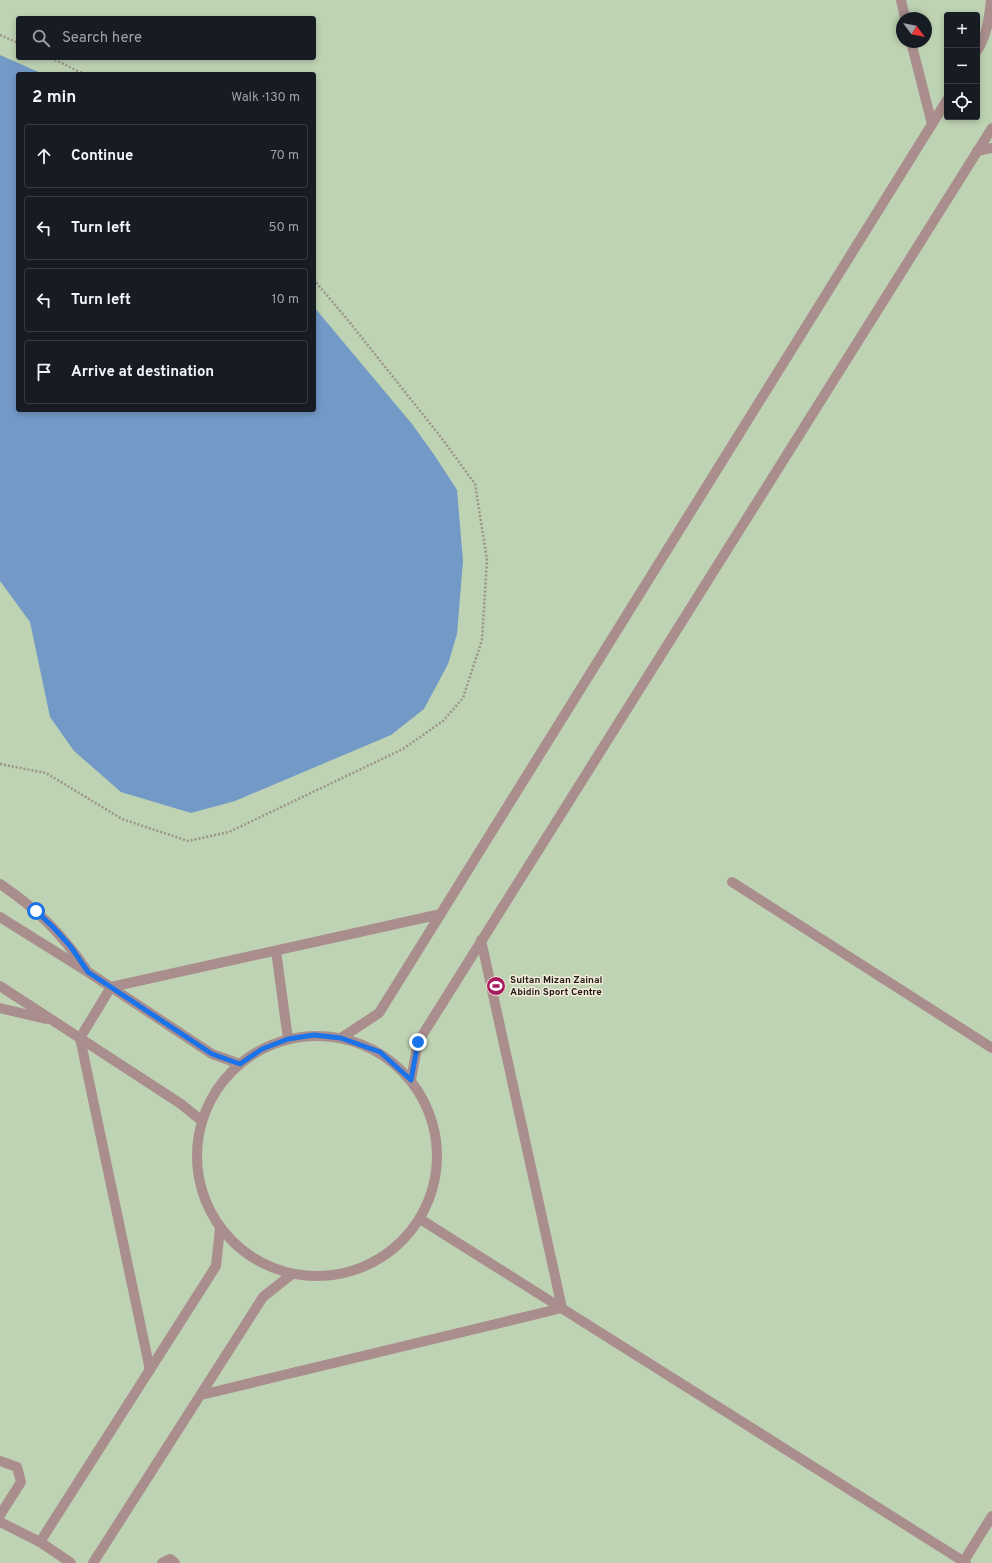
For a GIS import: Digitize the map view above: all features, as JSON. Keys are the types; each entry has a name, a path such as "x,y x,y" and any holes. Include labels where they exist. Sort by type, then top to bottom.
{"street":[{"path":"901,0 904,12"},
{"path":"979,48 983,42 989,17 991,0"},
{"path":"913,48 932,124"},
{"path":"341,1038 379,1013 944,105"},
{"path":"411,1080 418,1042 992,128"},
{"path":"978,151 992,148"},
{"path":"732,882 992,1048"},
{"path":"0,884 36,911 53,927 71,947 88,972"},
{"path":"150,1370 80,1038 111,987 441,914"},
{"path":"0,917 88,972 212,1054 240,1064"},
{"path":"481,940 562,1308"},
{"path":"276,951 288,1039"},
{"path":"0,986 181,1104 202,1121"},
{"path":"0,1008 54,1020"},
{"path":"314,1035 341,1038 380,1052 411,1080 430,1112 437,1147 434,1184 420,1219 401,1242 378,1260 351,1272 321,1277 292,1274 264,1265 240,1249 220,1228 206,1204 198,1176 197,1148 202,1121 211,1099 224,1080 240,1064 262,1049 288,1039 314,1035"},
{"path":"420,1219 965,1562 992,1516"},
{"path":"40,1542 216,1266 220,1228"},
{"path":"93,1563 263,1297 292,1274"},
{"path":"201,1395 562,1308"},
{"path":"0,1461 17,1468 21,1482 0,1515"},
{"path":"0,1522 40,1542 71,1563"},
{"path":"162,1563 170,1559 175,1563"}],"path":[{"path":"0,35 16,42"},
{"path":"55,60 80,72"},
{"path":"0,764 46,773 122,819 188,841 229,832 403,749 443,721 463,698 482,640 487,560 474,484 440,436 316,282"}],"green space":[{"name":"Sultan Mizan Zainal Abidin Sport Centre","path":"0,0 992,0 992,1563 0,1563"}],"water":[{"path":"0,55 38,72 16,72 16,412 316,412 316,309 412,424 457,490 463,561 457,634 448,664 424,709 391,735 235,801 191,813 121,792 74,751 50,717 30,622 0,581"}],"place":[{"name":"Sultan Mizan Zainal Abidin Sport Centre","path":"496,986"}],"route":[{"path":"36,911 71,947 88,972 212,1054 240,1064 262,1049 288,1039 314,1035 341,1038 380,1052 411,1080 418,1042"}]}
